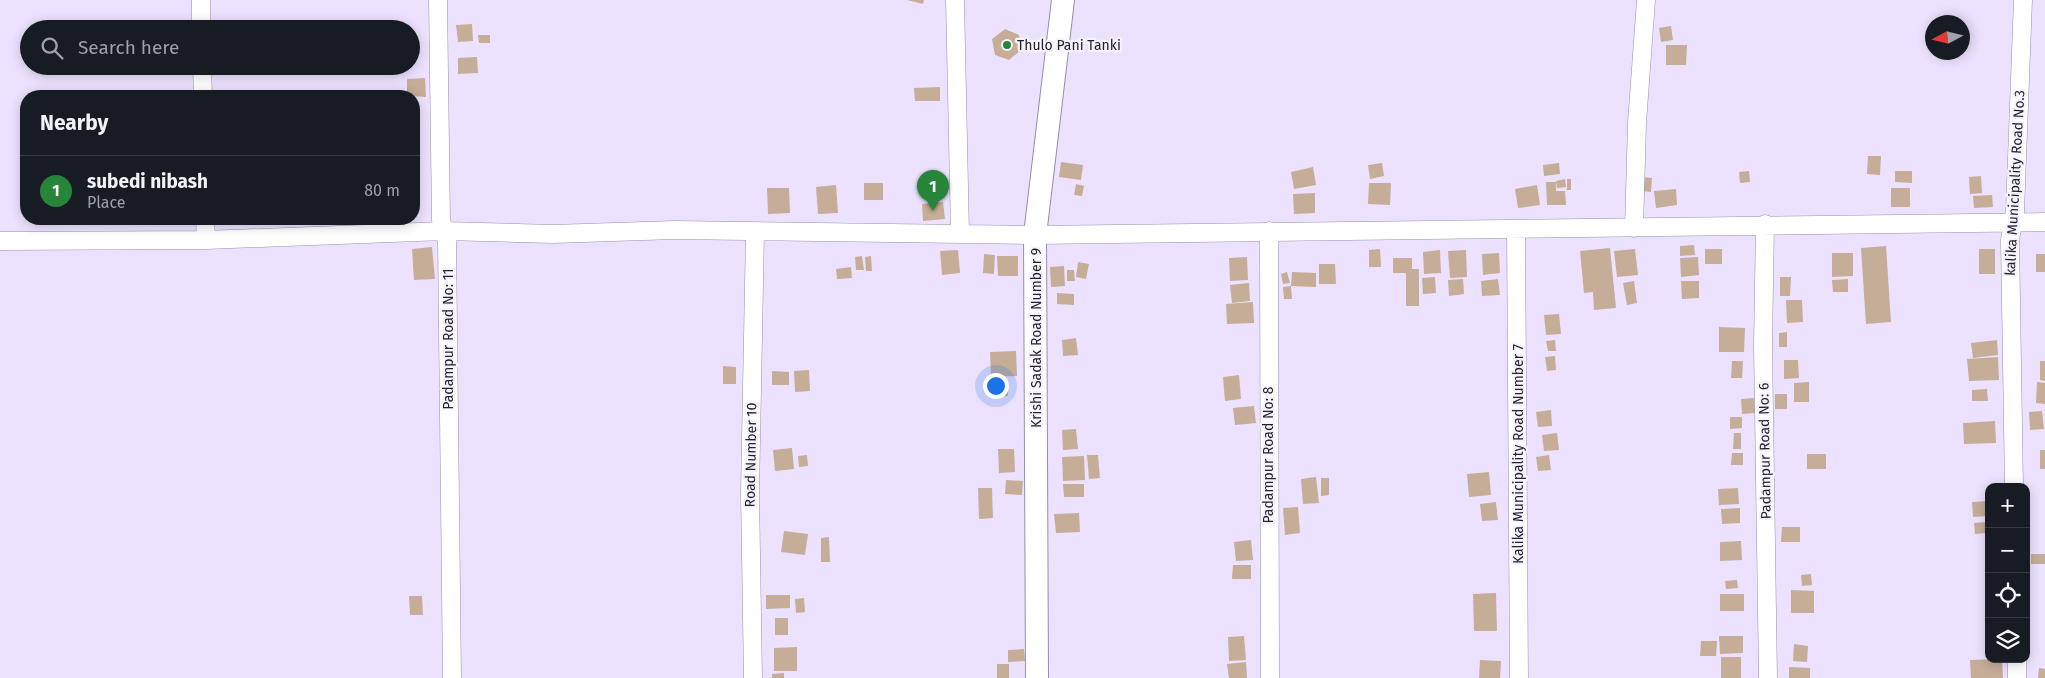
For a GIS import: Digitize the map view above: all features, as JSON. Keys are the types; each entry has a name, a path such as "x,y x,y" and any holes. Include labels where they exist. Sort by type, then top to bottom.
{"street":[{"path":"200,0 201,20"},
{"name":"Padampur Road No: 11","path":"438,0 441,220 447,242 452,678"},
{"path":"955,0 960,234"},
{"name":"Krishi Sadak Road Number 9","path":"1037,678 1035,235 1063,0"},
{"path":"1634,228 1637,123 1646,0"},
{"name":"kalika Municipality Road No.3","path":"2014,483 2010,240 2013,223 2023,0"},
{"path":"202,75 203,90"},
{"path":"0,241 206,240 444,231 553,234 674,230 1035,235 1634,228 1764,224 2045,222"},
{"name":"Padampur Road No: 6","path":"1764,224 1763,346 1768,678"},
{"path":"205,225 206,240"},
{"name":"Kalika Municipality Road Number 7","path":"1516,229 1519,678"},
{"name":"Padampur Road No: 8","path":"1269,231 1270,678"},
{"name":"Road Number 10","path":"753,678 750,493 755,232"},
{"path":"2017,663 2017,678"}],"building":[{"path":"907,0 924,0 923,4"},
{"path":"472,24 473,41 458,42 456,25"},
{"path":"1671,26 1673,40 1661,42 1659,28"},
{"name":"Thulo Pani Tanki","path":"1005,29 1019,35 1021,50 1009,60 995,55 992,39"},
{"path":"478,35 490,35 490,43 479,43"},
{"path":"1666,45 1687,45 1686,65 1666,65"},
{"path":"477,57 478,73 458,74 458,58"},
{"path":"425,78 426,97 420,97 420,90 407,90 407,79"},
{"path":"940,87 940,101 915,101 914,88"},
{"path":"1868,156 1881,156 1880,175 1867,174"},
{"path":"1061,162 1083,165 1081,180 1059,177"},
{"path":"1382,163 1384,176 1370,179 1368,165"},
{"path":"1559,163 1560,174 1544,176 1543,165"},
{"path":"1313,167 1316,185 1294,189 1291,172"},
{"path":"1749,171 1750,182 1740,183 1739,172"},
{"path":"1895,171 1912,171 1912,183 1895,182"},
{"path":"1981,176 1982,193 1970,194 1969,177"},
{"path":"1642,177 1652,178 1651,192 1641,191"},
{"path":"1565,179 1566,187 1557,188 1556,181"},
{"path":"1567,179 1571,179 1571,190 1567,190"},
{"path":"1546,182 1556,182 1556,191 1565,191 1566,205 1547,205"},
{"path":"864,183 883,183 883,200 864,200"},
{"path":"1369,183 1391,183 1390,205 1368,204"},
{"path":"1076,184 1084,186 1082,196 1074,195"},
{"path":"836,185 838,213 818,214 816,187"},
{"path":"1537,185 1540,205 1518,208 1515,189"},
{"path":"767,188 789,188 790,213 768,214"},
{"path":"1891,188 1910,188 1910,207 1891,207"},
{"path":"1676,189 1677,205 1656,208 1654,191"},
{"path":"1315,193 1315,213 1294,214 1293,194"},
{"path":"1992,195 1993,207 1974,208 1973,196"},
{"path":"943,202 945,219 923,221 922,204"},
{"path":"1694,245 1695,255 1680,256 1680,246"},
{"path":"1886,246 1891,322 1866,324 1861,248"},
{"path":"432,247 435,279 414,280 412,249"},
{"path":"1610,248 1616,308 1594,310 1593,292 1584,293 1580,251"},
{"path":"1380,249 1381,267 1369,267 1369,250"},
{"path":"1635,249 1638,275 1617,277 1614,251"},
{"path":"1705,249 1722,249 1722,264 1705,264"},
{"path":"1979,249 1995,249 1995,274 1979,274"},
{"path":"958,250 960,273 942,275 940,251"},
{"path":"1440,250 1441,273 1424,274 1423,252"},
{"path":"1466,250 1467,277 1450,278 1448,251"},
{"path":"1499,253 1500,273 1483,275 1482,254"},
{"path":"1832,253 1853,253 1853,276 1832,277"},
{"path":"984,254 995,255 994,274 983,273"},
{"path":"2036,254 2045,254 2045,272 2036,272"},
{"path":"862,256 864,270 856,270 855,257"},
{"path":"871,256 872,271 866,271 865,257"},
{"path":"997,256 1018,256 1018,276 998,276"},
{"path":"1247,257 1248,280 1230,281 1229,258"},
{"path":"1698,257 1699,275 1681,277 1680,258"},
{"path":"1393,258 1412,258 1412,269 1419,269 1419,306 1406,306 1406,273 1393,273"},
{"path":"1078,262 1089,264 1086,279 1076,277"},
{"path":"1319,264 1335,264 1336,284 1319,284"},
{"path":"1064,266 1065,286 1051,287 1050,267"},
{"path":"851,267 852,278 837,279 836,269"},
{"path":"1067,270 1074,270 1075,281 1067,281"},
{"path":"1287,272 1290,283 1283,284 1281,274"},
{"path":"1292,272 1316,273 1316,287 1291,286"},
{"path":"1435,277 1436,293 1423,294 1422,278"},
{"path":"1780,277 1791,277 1790,296 1780,296"},
{"path":"1463,279 1464,294 1449,296 1448,280"},
{"path":"1498,279 1500,295 1482,296 1481,281"},
{"path":"1848,279 1848,292 1833,292 1832,280"},
{"path":"1634,281 1637,303 1627,305 1623,283"},
{"path":"1681,281 1699,281 1699,298 1682,299"},
{"path":"1249,283 1250,301 1232,303 1230,285"},
{"path":"1291,286 1292,299 1284,299 1283,287"},
{"path":"1057,293 1074,294 1074,305 1057,304"},
{"path":"1786,300 1802,300 1803,322 1787,323"},
{"path":"1253,302 1254,323 1227,324 1226,304"},
{"path":"1559,314 1561,334 1546,335 1544,315"},
{"path":"1719,327 1745,328 1744,352 1719,352"},
{"path":"1787,332 1787,347 1779,347 1779,333"},
{"path":"1076,338 1078,355 1063,356 1062,340"},
{"path":"1555,340 1556,351 1548,351 1546,341"},
{"path":"1997,340 1998,355 1973,358 1971,343"},
{"path":"1016,351 1017,376 991,377 990,352"},
{"path":"1555,356 1556,370 1547,371 1545,357"},
{"path":"1998,357 1999,380 1969,381 1967,359"},
{"path":"1784,360 1798,360 1799,378 1784,379"},
{"path":"1732,361 1743,361 1742,378 1731,378"},
{"path":"2040,361 2045,361 2045,381 2040,380"},
{"path":"723,366 736,367 736,384 723,384"},
{"path":"809,370 810,391 795,392 794,371"},
{"path":"772,371 789,372 789,385 772,385"},
{"path":"1239,375 1241,399 1225,401 1223,377"},
{"path":"1809,382 1809,402 1794,402 1794,383"},
{"path":"2037,382 2045,383 2045,404 2036,403"},
{"path":"995,383 1008,383 1008,396 995,396"},
{"path":"1987,389 1988,401 1972,401 1972,390"},
{"path":"1775,394 1787,394 1787,409 1775,409"},
{"path":"1754,398 1755,413 1742,414 1741,399"},
{"path":"1254,406 1256,423 1235,425 1233,408"},
{"path":"1551,410 1552,426 1538,427 1536,412"},
{"path":"2042,411 2044,429 2030,430 2029,412"},
{"path":"1730,417 1742,417 1742,428 1730,429"},
{"path":"1995,421 1996,443 1964,444 1963,423"},
{"path":"1076,429 1078,449 1063,450 1062,430"},
{"path":"1557,433 1559,450 1544,451 1542,435"},
{"path":"1734,433 1741,433 1741,449 1733,449"},
{"path":"792,448 794,469 775,471 773,450"},
{"path":"998,449 1014,449 1015,472 999,473"},
{"path":"2040,450 2045,450 2045,469 2040,469"},
{"path":"1732,453 1743,453 1743,465 1731,465"},
{"path":"1807,454 1826,454 1826,469 1807,469"},
{"path":"807,455 808,466 799,467 798,456"},
{"path":"1087,455 1098,455 1100,478 1089,479"},
{"path":"1549,455 1551,470 1538,471 1536,457"},
{"path":"1084,456 1085,480 1063,481 1062,457"},
{"path":"1489,472 1491,495 1469,497 1467,474"},
{"path":"1316,477 1319,503 1303,504 1301,479"},
{"path":"1321,478 1329,478 1329,495 1321,496"},
{"path":"1006,480 1023,481 1022,495 1005,494"},
{"path":"1063,484 1084,484 1084,497 1064,497"},
{"path":"978,488 992,488 993,518 979,519"},
{"path":"1738,488 1739,504 1719,505 1718,489"},
{"path":"1985,501 1985,516 1973,517 1972,502"},
{"path":"1496,502 1498,520 1482,521 1480,504"},
{"path":"1298,507 1300,533 1285,535 1283,508"},
{"path":"1740,508 1740,523 1722,524 1721,509"},
{"path":"1079,513 1080,532 1056,533 1054,514"},
{"path":"1985,522 1985,533 1975,534 1974,523"},
{"path":"1782,527 1800,527 1800,542 1781,542"},
{"path":"784,531 808,534 805,555 781,552"},
{"path":"829,537 830,562 821,562 821,538"},
{"path":"1251,540 1253,560 1236,561 1234,542"},
{"path":"1741,541 1742,560 1720,561 1720,542"},
{"path":"2031,554 2045,554 2045,564 2031,564"},
{"path":"1233,565 1251,565 1251,579 1232,579"},
{"path":"1811,574 1812,585 1802,586 1801,575"},
{"path":"1737,580 1738,588 1726,589 1725,581"},
{"path":"1791,590 1814,591 1814,613 1791,613"},
{"path":"1496,593 1497,631 1474,631 1473,594"},
{"path":"1720,594 1744,594 1744,611 1720,611"},
{"path":"766,595 790,595 790,608 766,609"},
{"path":"409,596 422,596 423,615 410,615"},
{"path":"804,598 805,612 796,613 795,599"},
{"path":"775,618 788,618 788,635 775,635"},
{"path":"1244,636 1246,660 1229,661 1228,637"},
{"path":"1719,636 1743,636 1743,653 1720,654"},
{"path":"1701,641 1717,641 1716,656 1700,656"},
{"path":"1794,644 1808,646 1807,662 1793,661"},
{"path":"797,647 797,671 774,671 774,648"},
{"path":"1024,649 1025,661 1008,662 1008,650"},
{"path":"1721,657 1741,657 1741,678 1721,678"},
{"path":"1480,660 1501,661 1500,678 1479,678"},
{"path":"1970,660 1985,660 1985,663 2002,663 2003,678 1971,678"},
{"path":"1246,662 1247,678 1229,678 1227,664"},
{"path":"997,664 1009,664 1009,678 997,678"},
{"path":"1789,667 1810,668 1810,678 1789,678"},
{"path":"2039,668 2045,669 2045,678 2038,678"},
{"path":"784,673 784,678 772,678 772,674"}],"place":[{"name":"Thulo Pani Tanki","path":"1007,45"},
{"name":"subedi nibash","path":"933,211"}]}
